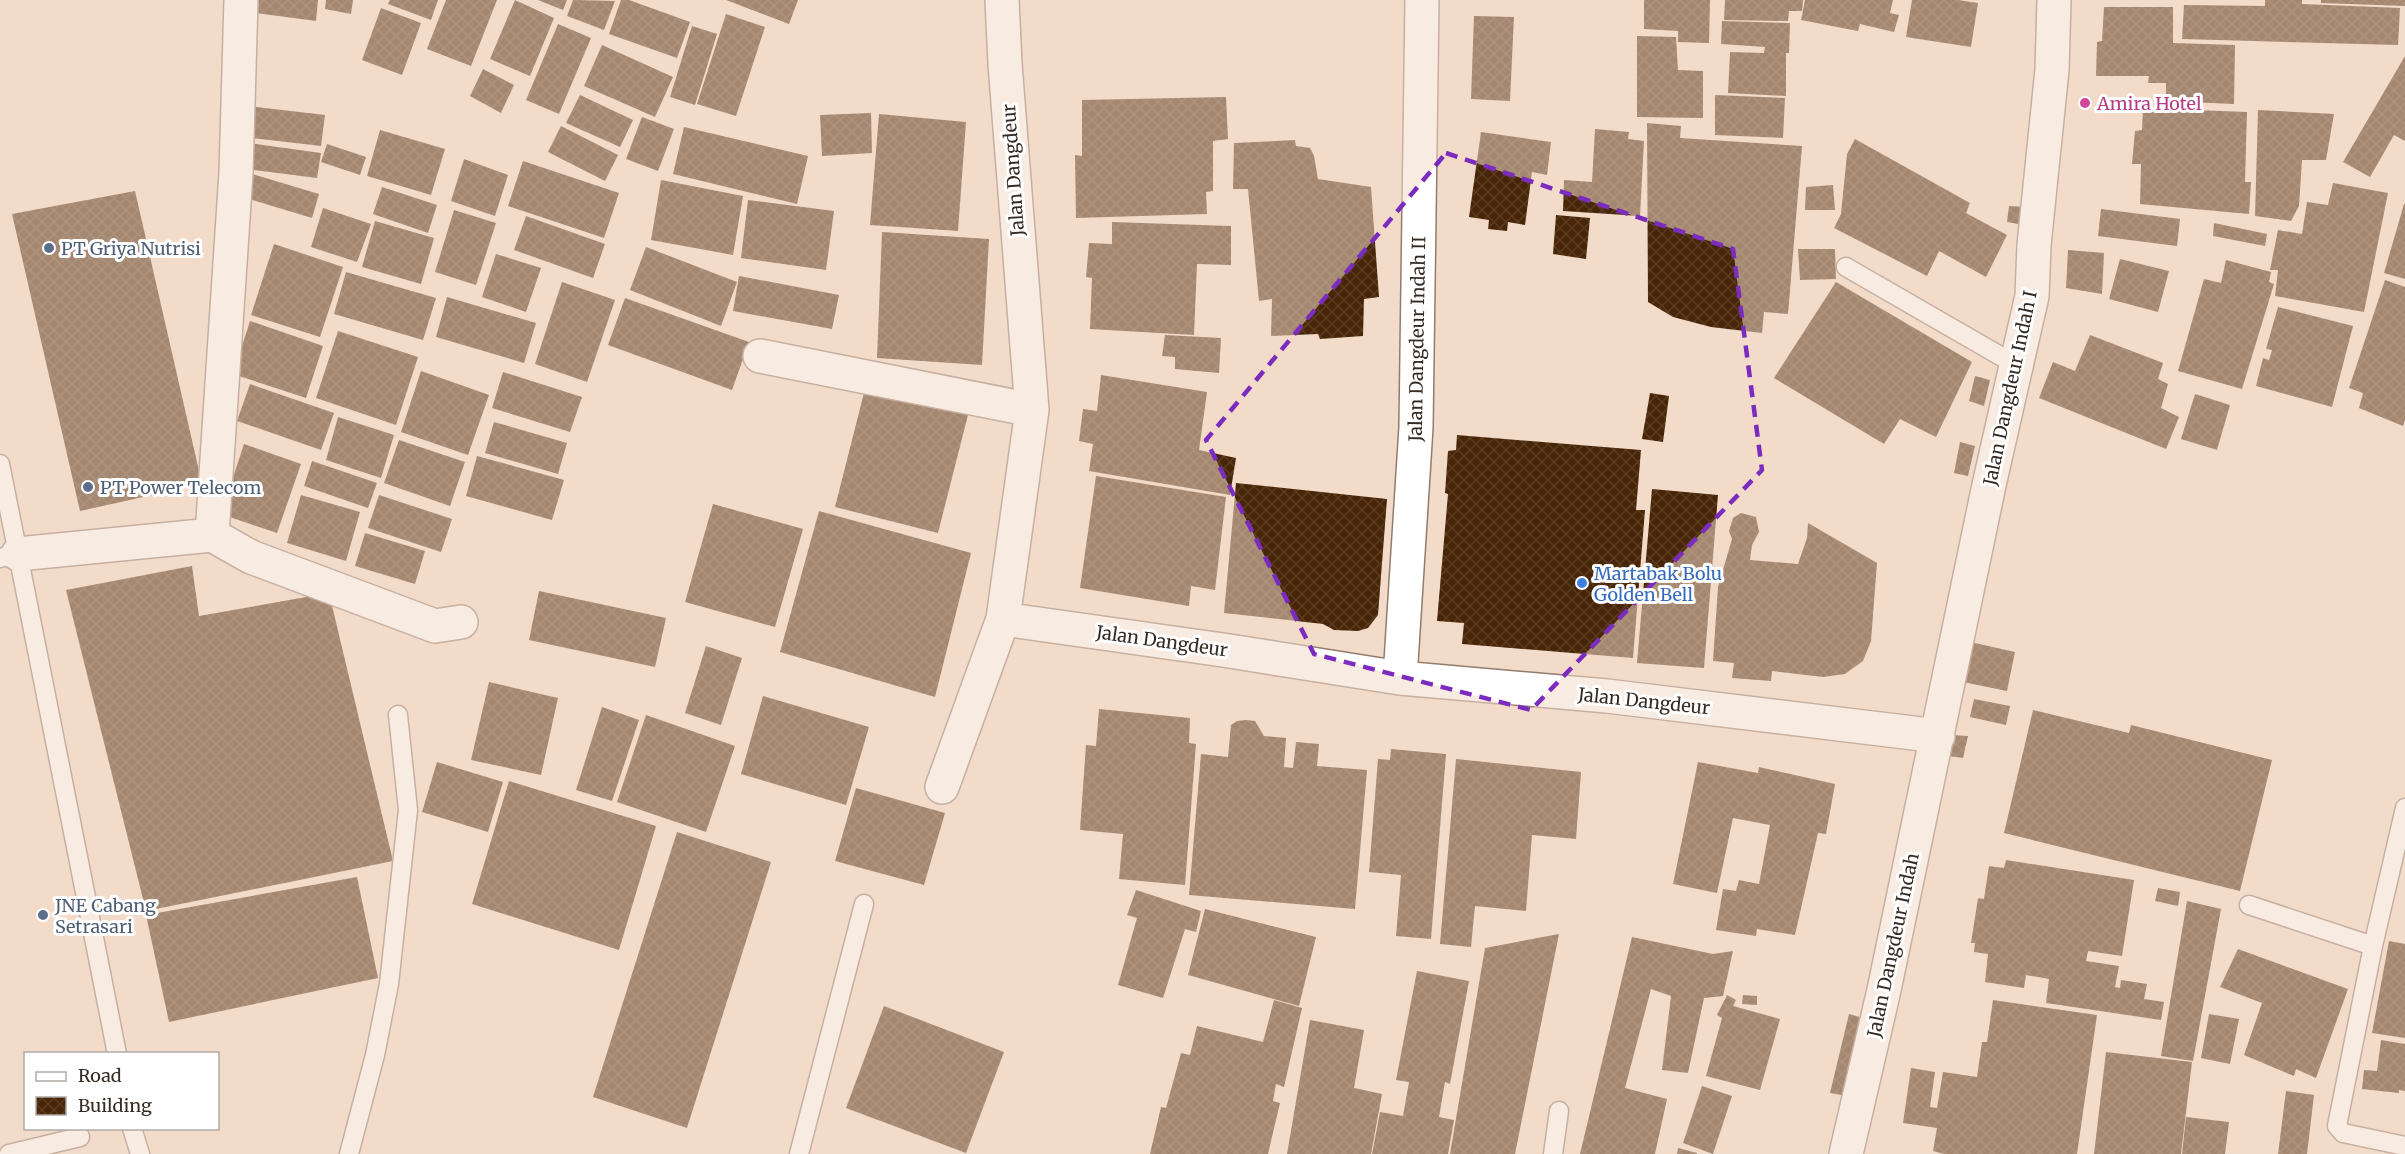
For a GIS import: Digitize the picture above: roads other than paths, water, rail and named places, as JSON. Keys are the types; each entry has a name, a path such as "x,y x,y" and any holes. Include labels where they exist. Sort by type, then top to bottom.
{"street":[{"path":"212,535 236,173 241,0"},
{"name":"Jalan Dangdeur","path":"1002,0 1032,410 1003,619 1400,678 1607,696 1938,736"},
{"name":"Jalan Dangdeur Indah II","path":"1400,678 1416,427 1422,0"},
{"name":"Jalan Dangdeur Indah I","path":"1938,736 1986,496 2032,296 2034,245 2052,70 2054,0"},
{"path":"760,356 1032,410"},
{"path":"9,556 212,535 251,557 435,626 461,622"},
{"path":"942,787 1003,619"},
{"name":"Jalan Dangdeur Indah","path":"1846,1154 1880,1008 1938,736"}],"lane":[{"path":"1846,267 2016,365"},
{"path":"0,464 9,556 117,1052"},
{"path":"350,1154 375,1055 390,972 408,810 398,715"},
{"path":"2405,808 2373,946 2337,1126 2343,1133 2405,1146"},
{"path":"800,1154 864,904"},
{"path":"2249,905 2373,946"},
{"path":"1553,1154 1559,1111"},
{"path":"133,1130 140,1154"},
{"path":"9,1154 80,1137"}],"place":[{"name":"Amira Hotel","path":"2085,103"},
{"name":"PT Griya Nutrisi","path":"49,248"},
{"name":"PT Power Telecom","path":"88,487"},
{"name":"Martabak Bolu Golden Bell","path":"1582,583"},
{"name":"JNE Cabang Setrasari","path":"43,915"}]}
